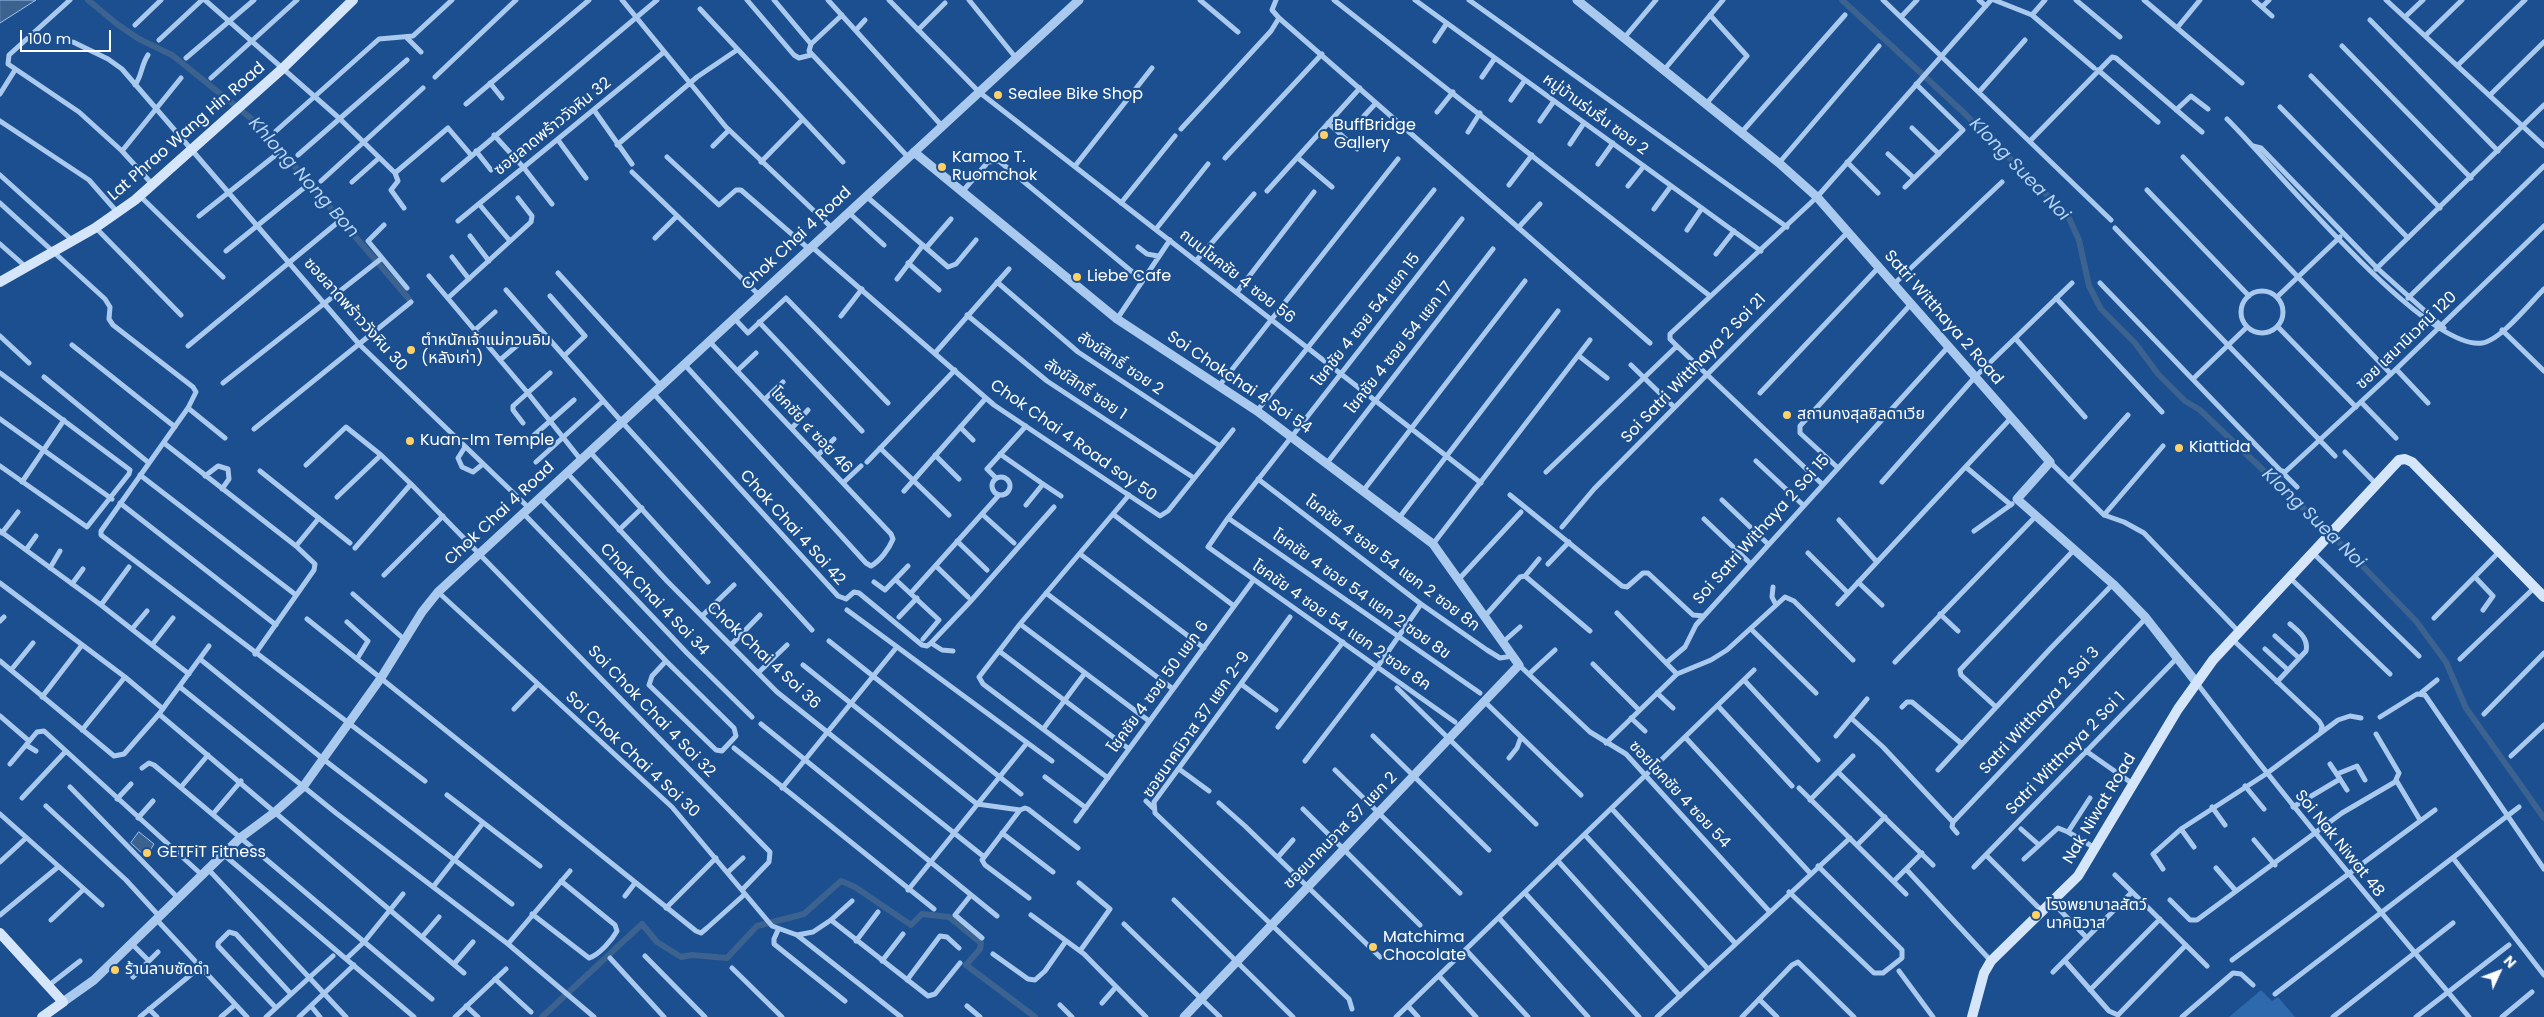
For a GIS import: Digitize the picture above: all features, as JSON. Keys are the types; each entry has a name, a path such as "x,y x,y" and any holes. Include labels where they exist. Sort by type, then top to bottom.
{"main road":[{"name":"Lat Phrao Wang Hin Road","path":"0,282 95,228 154,185 240,108 353,0"},
{"name":"Nak Niwat Road","path":"1972,1017 1984,973 1992,961 2078,876 2196,682 2235,635 2399,460 2409,460 2544,597"},
{"path":"0,934 63,1002"},
{"name":"Chok Chai 4 Road","path":"42,1017 63,1002"}],"street":[{"path":"70,0 9,55 8,64 79,112 122,151 154,185"},
{"path":"135,25 161,0"},
{"path":"159,40 204,0 339,118 380,158 395,174 398,181 391,190 404,208"},
{"path":"186,58 254,0"},
{"path":"211,78 297,0"},
{"path":"276,130 379,39 415,35 452,0"},
{"path":"435,77 516,0"},
{"path":"466,104 589,0"},
{"path":"622,0 729,130 832,228"},
{"path":"443,180 494,135 657,0"},
{"path":"747,0 794,55 799,58 811,55"},
{"path":"774,0 811,44"},
{"path":"828,0 942,126"},
{"name":"ถนนโชคชัย 4 ซอย 56","path":"889,0 979,92 1481,483"},
{"path":"969,0 1016,58"},
{"name":"Chok Chai 4 Road","path":"63,1002 94,980 240,838 275,812 303,787 381,678 422,612 438,592 1079,0"},
{"path":"1200,0 1238,32"},
{"path":"1275,0 1272,10 1279,18 1650,343"},
{"path":"1334,0 1480,113 1710,296"},
{"name":"หมู่บ้านร่มรื่น ซอย 2","path":"1415,0 1761,251"},
{"path":"1469,0 1787,227"},
{"name":"Satri Witthaya 2 Road","path":"1577,0 1587,3 1624,38 1780,163 1817,197 2050,462"},
{"path":"1624,38 1656,0"},
{"path":"1664,70 1723,0"},
{"path":"1883,0 2111,220"},
{"path":"1901,17 1917,0"},
{"path":"1979,0 1986,6"},
{"path":"1822,484 1677,346 1670,336 1672,332 1787,227 1817,197 1992,0 2032,15 2158,122"},
{"path":"2032,15 2045,0"},
{"path":"2076,0 2120,37"},
{"path":"2144,0 2242,83"},
{"path":"2177,28 2200,0"},
{"path":"2254,0 2272,16"},
{"path":"2262,7 2268,0"},
{"path":"2386,0 2544,146"},
{"path":"2405,17 2423,0"},
{"path":"2426,35 2462,0"},
{"path":"2458,65 2525,0"},
{"path":"918,30 945,3"},
{"path":"700,9 843,162"},
{"path":"842,15 811,44 809,51 911,154"},
{"path":"1706,104 1747,56 1710,15"},
{"path":"1741,133 1845,15"},
{"path":"1181,129 1271,32 1279,18"},
{"path":"856,30 865,20"},
{"path":"2370,20 2498,151"},
{"path":"1435,41 1446,23"},
{"path":"406,37 421,52"},
{"path":"1980,92 2025,40"},
{"name":"ซอยลาดพร้าววังหิน 30","path":"73,42 108,58 135,85 325,302 359,344 483,464 666,661 734,728 736,736 722,751 716,750 649,685 652,676 666,661"},
{"path":"2490,95 2544,42"},
{"path":"1780,163 1879,46"},
{"path":"2342,46 2471,178"},
{"path":"617,145 690,84 737,50"},
{"name":"ซอยลาดพร้าววังหิน 32","path":"458,221 664,52"},
{"path":"1225,158 1322,54"},
{"path":"135,85 140,78 141,66 148,55"},
{"path":"1482,77 1495,58"},
{"path":"2030,141 2096,69 2108,59 2116,58 2202,132"},
{"path":"298,155 406,60"},
{"path":"1075,166 1152,68"},
{"path":"0,94 15,70"},
{"path":"2312,76 2440,208"},
{"path":"122,151 181,78"},
{"path":"1905,187 1961,132 1962,126 1920,79"},
{"path":"1511,100 1525,80"},
{"path":"490,84 502,98"},
{"path":"321,182 363,141 423,88"},
{"path":"1267,191 1360,88"},
{"path":"1437,112 1453,92"},
{"path":"2176,110 2191,96 2208,109"},
{"path":"1540,121 1554,101"},
{"path":"1364,116 1376,103"},
{"path":"2372,273 2544,105"},
{"path":"2280,107 2408,238"},
{"path":"594,110 632,164"},
{"path":"1468,132 1480,113"},
{"path":"761,162 803,119"},
{"path":"2227,119 2253,146 2256,153 2372,273 2440,327"},
{"path":"0,121 89,180 118,213"},
{"path":"1328,123 1357,150"},
{"path":"1570,144 1584,123"},
{"name":"ซอยลาดพร้าววังหิน 32","path":"395,174 448,128 491,170"},
{"path":"1912,128 1939,154"},
{"path":"713,146 729,130"},
{"path":"494,135 524,168 552,204"},
{"path":"1121,203 1175,136"},
{"path":"558,140 586,178"},
{"path":"1598,164 1613,144"},
{"path":"2253,146 2260,148 2377,268 2410,297 2446,333 2463,342 2482,344 2488,342 2544,289"},
{"path":"199,216 277,154"},
{"name":"Soi Chokchai 4 Soi 54","path":"911,154 962,192 1117,319 1257,411 1434,544 1519,665"},
{"path":"1888,154 1914,178"},
{"path":"1509,185 1532,155"},
{"name":"Chok Chai 4 Road soy 50","path":"667,157 719,205 736,190 741,190 862,289 986,398 1158,515 1163,516 1220,446"},
{"path":"2183,157 2391,374"},
{"path":"352,182 380,158"},
{"path":"1298,158 1332,187"},
{"path":"1219,386 1398,159"},
{"path":"962,192 988,162 1000,161 1142,280"},
{"path":"1847,162 1878,193"},
{"path":"1156,229 1208,164"},
{"path":"1628,186 1644,166"},
{"path":"2405,301 2544,166"},
{"path":"632,172 760,294"},
{"path":"0,175 73,241"},
{"path":"1894,284 2002,182"},
{"path":"1654,209 1671,186"},
{"path":"226,250 305,187"},
{"path":"1257,411 1434,190"},
{"path":"2147,190 2249,296"},
{"path":"1236,292 1314,192"},
{"path":"1196,261 1254,194"},
{"path":"140,196 223,277"},
{"path":"866,196 948,267 952,267 976,240"},
{"path":"449,297 532,219 518,198"},
{"path":"0,203 108,303 109,319 113,325 196,392 188,408 101,531 101,535 348,725 425,781"},
{"path":"479,204 510,241"},
{"path":"1518,228 1540,204"},
{"path":"1687,230 1702,208"},
{"path":"848,212 884,245"},
{"path":"655,238 677,216"},
{"path":"897,279 908,263 951,219"},
{"name":"โชคชัย 4 ซอย 54 แยก 15","path":"1212,551 1208,545 1228,518 1462,219"},
{"path":"188,346 337,223"},
{"path":"384,225 368,241 377,261 407,288"},
{"name":"ซอย เสนานิเวศน์ 120","path":"2283,471 2320,441 2544,226"},
{"path":"95,228 181,315"},
{"path":"2116,228 2335,456"},
{"path":"1716,254 1734,231"},
{"name":"Soi Satri Witthaya 2 Soi 21","path":"1562,527 1594,489 1848,232"},
{"path":"2277,298 2344,234"},
{"path":"470,236 489,260"},
{"path":"1117,319 1170,240"},
{"path":"0,244 26,268"},
{"path":"1138,247 1148,254 1158,256"},
{"name":"โชคชัย 4 ซอย 54 แยก 17","path":"1327,463 1493,249"},
{"path":"452,257 469,279"},
{"path":"223,383 377,261"},
{"path":"908,263 939,290"},
{"path":"1760,393 1879,268"},
{"path":"935,352 1009,269"},
{"path":"558,273 661,386"},
{"path":"429,276 449,297 581,460"},
{"path":"1363,490 1524,281"},
{"name":"สังข์สิทธิ์ ซอย 2","path":"997,282 1078,352 1220,446"},
{"path":"2100,282 2297,487"},
{"path":"1882,482 1975,377 2072,283"},
{"path":"842,316 862,289"},
{"path":"506,290 622,422 812,630"},
{"path":"2260,291 2272,294 2277,298 2283,309 2282,321 2278,327 2262,334 2247,327 2242,318 2242,308 2249,296 2260,291"},
{"path":"2539,294 2544,298"},
{"path":"550,296 585,336 564,356"},
{"path":"734,318 746,332 784,298 787,299 888,403"},
{"path":"2056,298 2162,412"},
{"path":"254,429 411,302"},
{"path":"1836,467 1800,433 1800,426 1911,304"},
{"path":"1399,518 1558,311"},
{"path":"475,330 495,312"},
{"name":"สังข์สิทธิ์ ซอย 1","path":"967,315 1036,374 1194,478"},
{"path":"759,322 862,431"},
{"path":"2193,379 2247,327"},
{"path":"2278,327 2356,407"},
{"path":"2502,330 2544,371"},
{"path":"0,336 30,362"},
{"path":"2015,338 2085,417"},
{"path":"1434,544 1590,340"},
{"name":"โชคชัย ๔ ซอย 46","path":"684,364 866,563 871,566 876,563 893,539 818,455 709,341"},
{"path":"500,360 520,342"},
{"path":"72,345 175,427"},
{"path":"1546,472 1677,346"},
{"name":"Soi Satri Withaya 2 Soi 15","path":"1510,494 1622,586 1627,587 1643,573 1648,573 1693,614 1704,616 1836,467 1948,347"},
{"path":"737,371 756,353"},
{"path":"1578,356 1607,378"},
{"path":"1631,365 1674,407"},
{"path":"2396,369 2428,403"},
{"path":"867,462 955,370"},
{"path":"0,373 130,470 112,499 87,526 0,466"},
{"path":"523,424 512,408 527,392 550,373"},
{"path":"44,377 149,463"},
{"path":"765,399 783,382"},
{"name":"Chok Chai 4 Soi 42","path":"653,393 838,596 846,599 857,591 922,645 929,644"},
{"path":"904,491 986,398"},
{"path":"532,437 574,400"},
{"path":"536,462 603,400"},
{"path":"2361,402 2396,438"},
{"path":"188,408 224,438"},
{"path":"792,428 808,410"},
{"path":"2068,481 2128,415"},
{"path":"1838,604 1967,468 2011,418"},
{"path":"0,419 112,499"},
{"path":"22,482 64,420"},
{"path":"911,593 999,495 1007,492 1009,484 1004,478 996,478 987,468 1026,426"},
{"name":"Soi Chok Chai 4 Soi 32","path":"306,465 346,427 380,455 480,553 770,852 769,862 743,892 700,933 666,908"},
{"path":"960,427 973,440"},
{"path":"1220,446 1233,430"},
{"path":"818,455 834,439"},
{"path":"164,443 296,546 309,557 315,567 255,654"},
{"path":"465,446 458,458 462,467 472,472 483,464"},
{"path":"2104,515 2163,446"},
{"path":"880,448 949,515"},
{"path":"590,452 708,582"},
{"path":"2345,452 2376,484"},
{"path":"1000,454 1061,496"},
{"path":"337,497 380,455"},
{"path":"935,455 959,479"},
{"path":"1756,461 1803,505"},
{"path":"1974,531 2014,502 2050,462 2104,515 2124,522 2144,533 2277,682 2319,721 2322,726 2321,730"},
{"path":"205,476 218,466 228,469 229,479 222,489"},
{"path":"843,483 861,466"},
{"path":"1967,468 2035,516 2113,584 2146,618 2196,682"},
{"path":"260,471 350,543"},
{"name":"Chok Chai 4 Soi 36","path":"566,473 777,692 983,856 984,865 1029,898"},
{"path":"140,475 296,596"},
{"path":"996,478 992,488 999,495"},
{"name":"โชคชัย 4 ซอย 54 แยก 2 ซอย 8ก","path":"1258,479 1421,604 1500,658 1514,656"},
{"path":"355,548 411,484"},
{"path":"1026,505 1043,484"},
{"path":"1108,778 983,684 979,677 1020,624 1129,495"},
{"name":"Chok Chai 4 Soi 34","path":"540,498 687,653 752,717"},
{"path":"1722,500 1768,544"},
{"path":"120,503 276,625"},
{"path":"953,651 942,650 929,644 969,603 1054,507"},
{"path":"620,530 642,508"},
{"path":"18,512 1,532 102,605 189,674"},
{"path":"1459,579 1521,512"},
{"path":"982,514 1014,543"},
{"path":"1114,514 1234,606"},
{"path":"384,576 443,516"},
{"path":"1895,662 2035,516"},
{"path":"296,546 319,518"},
{"name":"โชคชัย 4 ซอย 54 แยก 2 ซอย 8ข","path":"1228,518 1399,636 1482,697 1581,795"},
{"path":"1704,519 1751,564"},
{"path":"1839,520 1877,562"},
{"path":"26,550 36,536"},
{"path":"957,542 988,570"},
{"path":"1548,564 1569,542"},
{"path":"50,568 60,551"},
{"name":"โชคชัย 4 ซอย 54 แยก 2 ซอย 8ค","path":"1212,551 1455,722"},
{"path":"1996,707 1961,675 1960,670 2074,551"},
{"path":"2434,618 2499,551"},
{"path":"2312,552 2419,656"},
{"path":"1808,553 1848,593"},
{"path":"1080,554 1204,648"},
{"path":"1485,616 1539,559"},
{"path":"874,582 885,590 908,566"},
{"path":"936,566 968,597"},
{"path":"102,605 129,567"},
{"path":"72,584 83,569"},
{"path":"1524,576 1590,630"},
{"path":"2289,577 2390,674"},
{"path":"2475,577 2493,596 2484,610"},
{"path":"896,580 939,620 923,639"},
{"name":"โชคชัย 4 ซอย 50 แยก 6","path":"1076,821 1252,582"},
{"path":"1858,582 1882,605"},
{"path":"0,583 163,709"},
{"path":"1938,770 2113,584"},
{"path":"702,616 734,585"},
{"path":"1773,587 1772,597 1776,605"},
{"path":"2460,660 2535,588"},
{"name":"Soi Chok Chai 4 Soi 30","path":"438,592 672,807 770,924 778,930 798,935"},
{"path":"1046,593 1173,689"},
{"path":"352,594 406,640"},
{"path":"1606,742 1677,674 1712,660 1727,650 1785,597 1791,599 1853,660"},
{"path":"899,617 917,598"},
{"path":"1305,761 1378,666 1421,604"},
{"path":"847,610 896,648 1052,761"},
{"path":"132,629 147,611"},
{"path":"1617,613 1677,674"},
{"path":"1940,614 1958,631"},
{"path":"731,645 760,615"},
{"path":"1666,663 1685,647 1696,625 1704,616"},
{"name":"ซอยนาคนิวาส 37 แยก 2-9","path":"1290,617 1154,802 1153,808 1155,813 1349,999 1352,1010"},
{"path":"152,645 173,618"},
{"name":"Satri Witthaya 2 Soi 3","path":"1953,822 2146,618"},
{"path":"307,619 666,908 716,858"},
{"path":"347,622 368,641 357,659"},
{"path":"1020,624 1149,721"},
{"path":"2277,682 2306,651 2307,641 2290,624"},
{"path":"1503,642 1520,628"},
{"path":"1751,629 1816,693"},
{"path":"2275,636 2299,658"},
{"path":"829,641 1021,794"},
{"path":"1278,727 1343,642"},
{"path":"11,670 33,644"},
{"path":"42,697 82,645"},
{"path":"758,672 786,645"},
{"path":"0,661 114,756 119,757 124,754 159,714 209,646"},
{"path":"782,788 896,648"},
{"path":"2265,649 2288,670"},
{"path":"1529,674 1555,650"},
{"path":"999,651 1128,750"},
{"path":"2484,714 2544,653"},
{"name":"Satri Witthaya 2 Soi 1","path":"1974,867 2177,658"},
{"path":"200,659 323,759 456,859 512,904"},
{"path":"1593,664 1639,710"},
{"path":"803,665 978,804 1020,810 1025,808 1078,848"},
{"name":"ซอยนาคนวาส 37 แยก 2","path":"1184,1017 1415,776 1482,697 1519,665"},
{"name":"ซอยโชคชัย 4 ซอย 54","path":"1519,665 1590,732 1626,754 1769,911"},
{"path":"1396,1017 1754,670"},
{"path":"1044,728 1085,673"},
{"path":"82,730 124,677"},
{"path":"1744,680 1818,760"},
{"path":"2380,717 2421,693 2437,680"},
{"name":"Soi Nak Niwat 48","path":"2196,682 2315,835 2469,1017"},
{"path":"514,709 538,684"},
{"path":"1241,684 1276,710"},
{"path":"180,687 303,787 508,944 566,991 594,1017"},
{"path":"1397,688 1536,824"},
{"path":"1657,693 1673,708"},
{"path":"2421,693 2428,700 2544,869"},
{"path":"109,696 115,701"},
{"path":"1836,736 1867,699"},
{"path":"1902,707 1906,702 1912,702 1962,744"},
{"path":"1718,706 1792,786"},
{"path":"159,714 464,973"},
{"path":"0,716 36,751"},
{"path":"2163,869 2153,854 2181,829 2212,807 2266,774 2321,730 2346,717 2362,718"},
{"path":"1630,718 1645,731"},
{"path":"1851,718 1883,747 1953,822 1952,827 1957,833"},
{"path":"761,724 997,916"},
{"path":"2511,756 2544,725"},
{"path":"10,764 40,730 66,751 138,818 205,872 346,1017"},
{"path":"2170,900 2194,921 2275,865 2342,813 2396,780 2399,774 2376,734"},
{"path":"1373,736 1489,850"},
{"path":"1508,758 1517,748 1521,737"},
{"path":"1685,737 1810,873"},
{"path":"908,890 1027,743"},
{"path":"734,748 908,890 934,909"},
{"path":"22,798 66,751"},
{"path":"2086,751 2133,784"},
{"path":"181,787 208,755"},
{"path":"1810,800 1852,756"},
{"path":"142,768 149,763 154,765 432,999"},
{"path":"2330,764 2347,790"},
{"path":"2293,807 2357,766 2366,780"},
{"path":"1178,769 1209,791"},
{"path":"1336,770 1460,893"},
{"path":"1838,772 1933,865"},
{"path":"1045,776 1086,808"},
{"path":"2396,780 2420,820"},
{"path":"213,814 241,782"},
{"path":"117,799 131,784"},
{"path":"2245,786 2264,809"},
{"path":"70,787 178,898"},
{"path":"1799,788 1906,894"},
{"path":"447,795 540,866"},
{"path":"2068,832 2090,798"},
{"path":"138,818 153,801"},
{"path":"1146,801 1153,808"},
{"path":"1219,803 1278,857 1380,957"},
{"path":"46,806 102,857 247,1017"},
{"path":"2212,807 2225,825"},
{"path":"2275,994 2520,807"},
{"path":"1303,809 1420,926"},
{"path":"1612,809 1735,943"},
{"path":"983,856 1020,810"},
{"path":"2232,960 2435,810"},
{"path":"0,814 102,906"},
{"path":"1857,845 1885,817"},
{"path":"433,887 483,823"},
{"path":"2024,859 2038,844 2043,843 2058,828 2095,848"},
{"path":"2021,829 2038,844"},
{"path":"2181,829 2194,847"},
{"path":"1002,833 1053,872"},
{"path":"1585,835 1708,969"},
{"path":"0,862 26,838"},
{"path":"1657,1017 1769,911 1850,838"},
{"path":"1278,857 1293,840"},
{"path":"2254,840 2275,865"},
{"path":"1894,881 1922,853"},
{"path":"223,854 414,1017"},
{"path":"1986,855 2043,911"},
{"path":"728,872 743,858"},
{"path":"2453,858 2544,975"},
{"path":"1558,861 1680,996"},
{"path":"1790,892 1874,973 1882,973 1902,958 1902,950 1818,866"},
{"path":"0,915 58,867"},
{"path":"2216,868 2236,891"},
{"path":"1906,869 1992,961"},
{"path":"508,944 570,871"},
{"path":"2116,875 2207,966"},
{"path":"532,914 589,958 596,954 615,935 617,931 615,925 561,881"},
{"path":"625,896 634,883"},
{"path":"1079,883 1110,909 1082,953"},
{"path":"51,920 84,889"},
{"path":"1525,892 1639,1017"},
{"path":"2053,972 2132,892"},
{"path":"347,958 364,942 403,894"},
{"path":"971,895 955,915 982,938"},
{"path":"1174,900 1293,1017"},
{"path":"798,935 812,932 831,920 852,901"},
{"path":"2052,902 2088,938"},
{"path":"856,941 878,912"},
{"path":"1030,916 1082,953 1146,1017"},
{"path":"422,937 439,918"},
{"path":"1499,918 1588,1017"},
{"path":"2090,990 2160,919"},
{"path":"831,920 928,996 932,996 960,963"},
{"path":"1124,924 1220,1017"},
{"path":"2332,1017 2453,924"},
{"path":"778,930 774,944 845,1001"},
{"path":"276,1008 218,946 218,943 229,932 236,934 292,994"},
{"path":"882,961 903,934"},
{"path":"798,935 901,1017"},
{"path":"907,980 940,936 947,937 959,948"},
{"path":"454,964 472,942"},
{"path":"993,954 1028,979 1035,980 1045,971 1066,942"},
{"path":"132,944 148,961"},
{"path":"2065,961 2109,1011 2118,1015 2186,945"},
{"path":"2416,1017 2509,945"},
{"path":"1466,950 1528,1017"},
{"path":"133,977 158,952"},
{"path":"266,1017 333,956"},
{"path":"645,956 705,1017"},
{"path":"610,958 664,1017"},
{"path":"48,986 80,962"},
{"path":"1742,1017 1792,965 1798,962 1854,1017"},
{"path":"298,1017 354,965"},
{"path":"140,1017 200,967"},
{"path":"455,1017 506,968"},
{"path":"732,968 782,1017"},
{"path":"1899,971 1933,1017"},
{"path":"2182,1017 2233,973 2241,974 2253,985"},
{"path":"1439,976 1476,1017"},
{"path":"495,979 531,1012"},
{"path":"1102,1003 1116,987"},
{"path":"2502,1017 2532,992"},
{"path":"1759,1000 1777,1017"},
{"path":"221,1017 235,1005"},
{"path":"1060,1005 1072,1017"},
{"path":"311,1006 320,1017"},
{"path":"466,1006 478,1017"},
{"path":"967,1006 980,1017"},
{"path":"1408,1006 1418,1017"},
{"path":"149,1009 157,1017"}],"shaded area":[{"path":"0,0 36,0 0,23"},
{"path":"139,832 154,844 146,857 131,843"},
{"path":"2261,990 2272,1001 2278,997 2295,1017 2229,1017"}],"waterway":[{"name":"Khlong Nong Bon","path":"88,0 139,39 172,55 258,124 409,299"},
{"name":"Klong Suea Noi","path":"1842,0 1962,111 2068,216 2079,240 2089,286 2101,309 2135,343 2158,374 2185,401 2200,410 2343,546 2416,621 2446,662 2466,708 2544,818"},
{"path":"542,1017 642,924 657,942 681,957 692,955 727,958 757,926 804,914 841,881 855,887 911,925 922,914 949,917 981,943 980,949 966,965 1035,1017"}],"place":[{"name":"Sealee Bike Shop","path":"998,95"},
{"name":"BuffBridge Gallery","path":"1324,135"},
{"name":"Kamoo T. Ruomchok","path":"942,167"},
{"name":"Liebe Cafe","path":"1077,277"},
{"name":"ตำหนักเจ้าแม่กวนอิม (หลังเก่า)","path":"411,350"},
{"name":"สถานกงสุลซิลดาเวีย","path":"1787,415"},
{"name":"Kuan-Im Temple","path":"410,441"},
{"name":"Kiattida","path":"2179,448"},
{"name":"GETFiT Fitness","path":"147,853"},
{"name":"โรงพยาบาลสัตว์ นาคนิวาส","path":"2036,915"},
{"name":"Matchima Chocolate","path":"1373,947"},
{"name":"ร้านลาบซัดดำ","path":"115,970"}]}
